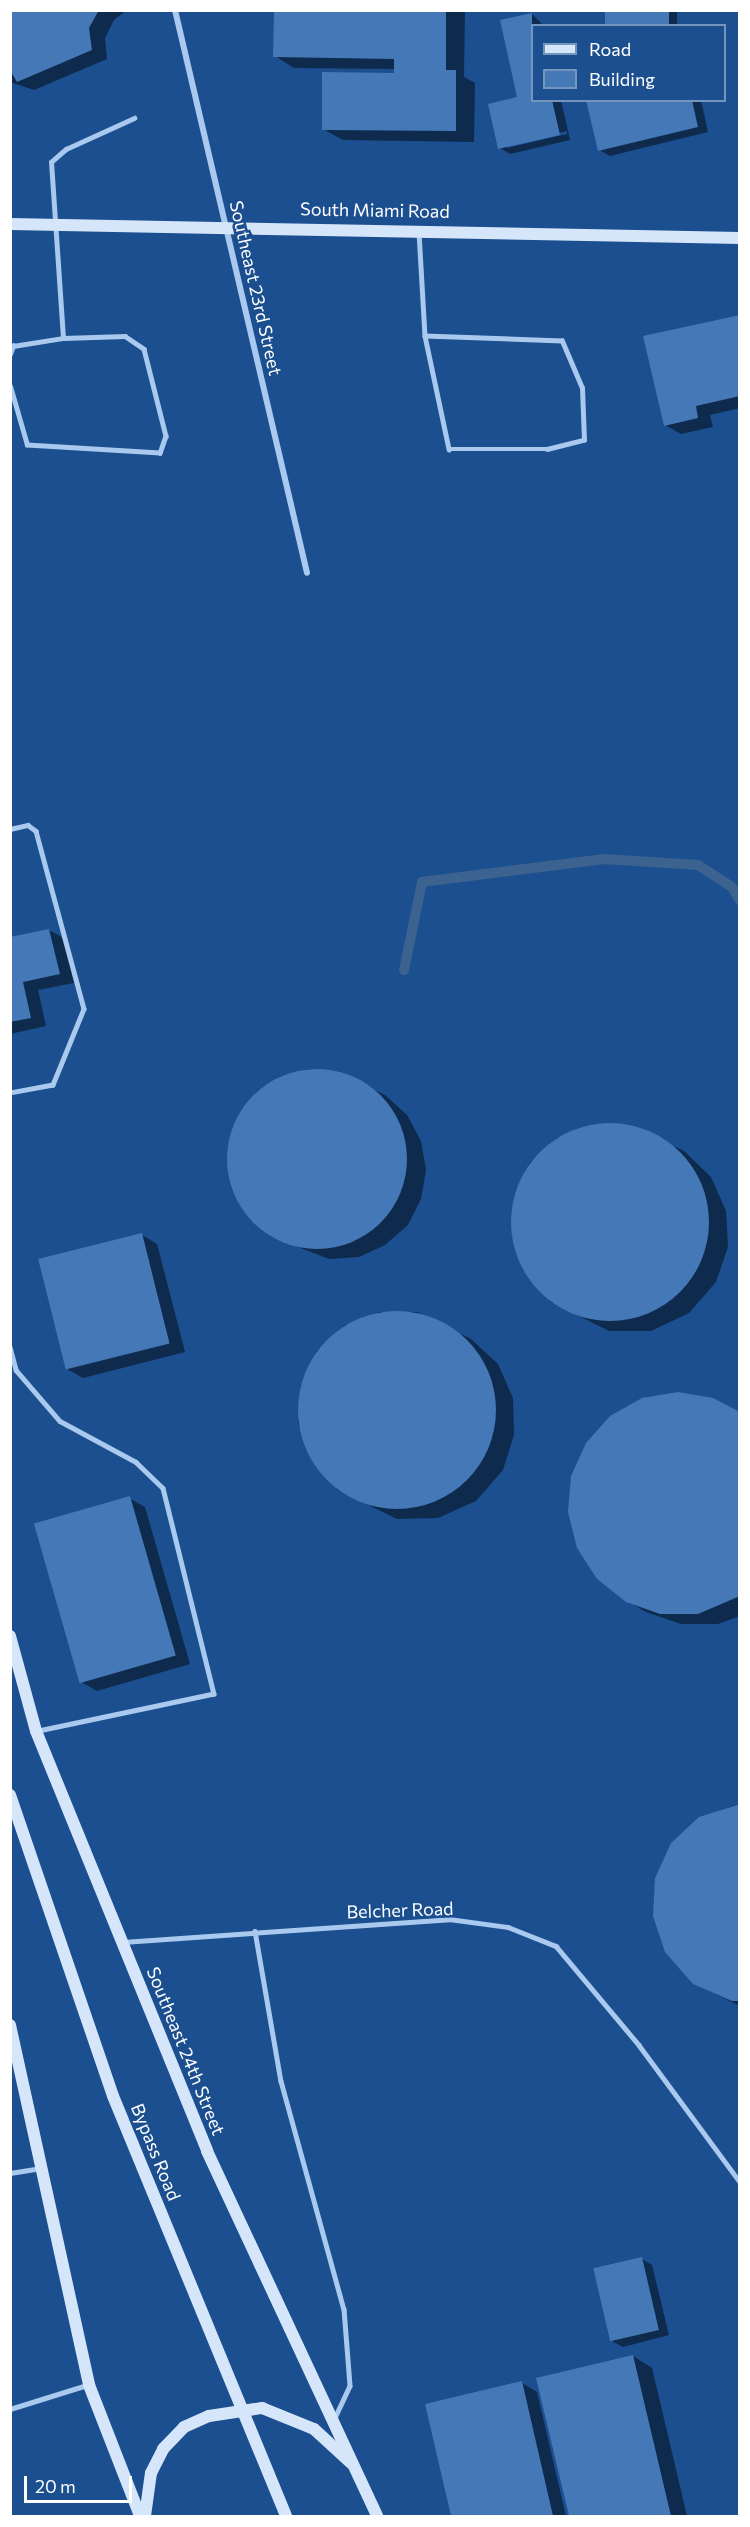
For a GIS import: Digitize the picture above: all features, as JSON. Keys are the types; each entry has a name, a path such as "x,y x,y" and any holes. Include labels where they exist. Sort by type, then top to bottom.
{"street":[{"name":"Southeast 23rd Street","path":"175,10 307,573"},
{"name":"South Miami Road","path":"10,225 226,225 740,238"},
{"name":"Southeast 24th Street","path":"10,1636 36,1731 207,2151 378,2517"},
{"name":"Bypass Road","path":"10,1795 113,2096 286,2517"},
{"path":"10,2025 44,2167 89,2385 140,2517"},
{"name":"Southeast 24th Street","path":"145,2517 151,2473 163,2449 184,2427 209,2416 262,2408 286,2416 314,2429 356,2468"}],"lane":[{"path":"63,338 53,224 51,162 66,149 134,118"},
{"path":"418,230 425,336 449,449 547,449 584,440 582,388 562,341 425,336"},
{"path":"10,354 13,346 63,338 125,336 144,350 166,436 160,453 27,445 10,386"},
{"path":"10,829 28,825 36,831 84,1009 53,1085 10,1093"},
{"path":"10,1347 16,1370 60,1421 136,1462 163,1488 214,1694 36,1731"},
{"name":"Belcher Road","path":"123,1942 449,1919 508,1927 556,1946 639,2045 740,2181"},
{"path":"255,1931 281,2081 344,2309 350,2386 333,2421"},
{"path":"10,2173 44,2167"},
{"path":"10,2409 89,2385"}],"building":[{"path":"10,10 99,10 89,28 92,50 17,82 10,70"},
{"path":"274,10 446,10 446,70 456,70 456,131 322,130 322,72 394,73 394,59 273,57"},
{"path":"605,10 669,10 669,24 605,24"},
{"path":"532,13 531,102 552,102 560,135 498,149 488,104 517,97 500,20"},
{"path":"586,102 692,102 698,127 598,151"},
{"path":"740,315 740,396 696,406 698,418 664,426 643,336"},
{"path":"49,929 60,974 23,982 31,1018 10,1022 10,937"},
{"path":"317,1069 351,1076 367,1084 381,1095 392,1109 400,1125 407,1159 400,1193 392,1209 381,1223 367,1234 351,1242 317,1249 283,1242 267,1234 253,1223 242,1209 234,1193 227,1159 234,1125 242,1109 253,1095 267,1084 283,1076"},
{"path":"600,1123 620,1123 648,1130 673,1145 687,1159 702,1184 709,1212 709,1232 702,1260 687,1285 673,1299 639,1317 620,1321 600,1321 572,1314 547,1299 533,1285 515,1251 511,1232 511,1212 518,1184 533,1159 547,1145 581,1127"},
{"path":"142,1233 170,1344 66,1369 38,1259"},
{"path":"387,1311 407,1311 435,1318 460,1333 474,1347 489,1372 496,1400 496,1420 489,1448 474,1473 460,1487 426,1505 407,1509 387,1509 359,1502 334,1487 320,1473 302,1439 298,1420 298,1400 305,1372 320,1347 334,1333 368,1315"},
{"path":"678,1392 713,1398 740,1412 740,1596 698,1614 660,1614 626,1602 597,1579 577,1548 568,1512 571,1476 586,1443 610,1416 642,1398"},
{"path":"130,1496 176,1656 80,1683 34,1524"},
{"path":"740,1804 740,2001 732,2001 693,1984 665,1952 653,1916 655,1878 671,1843 699,1817"},
{"path":"642,2257 659,2330 610,2341 593,2268"},
{"path":"633,2355 671,2516 569,2516 536,2378"},
{"path":"522,2381 553,2516 451,2516 425,2404"}],"waterway":[{"path":"404,970 422,882 603,859 698,865 732,887 740,901"}]}
